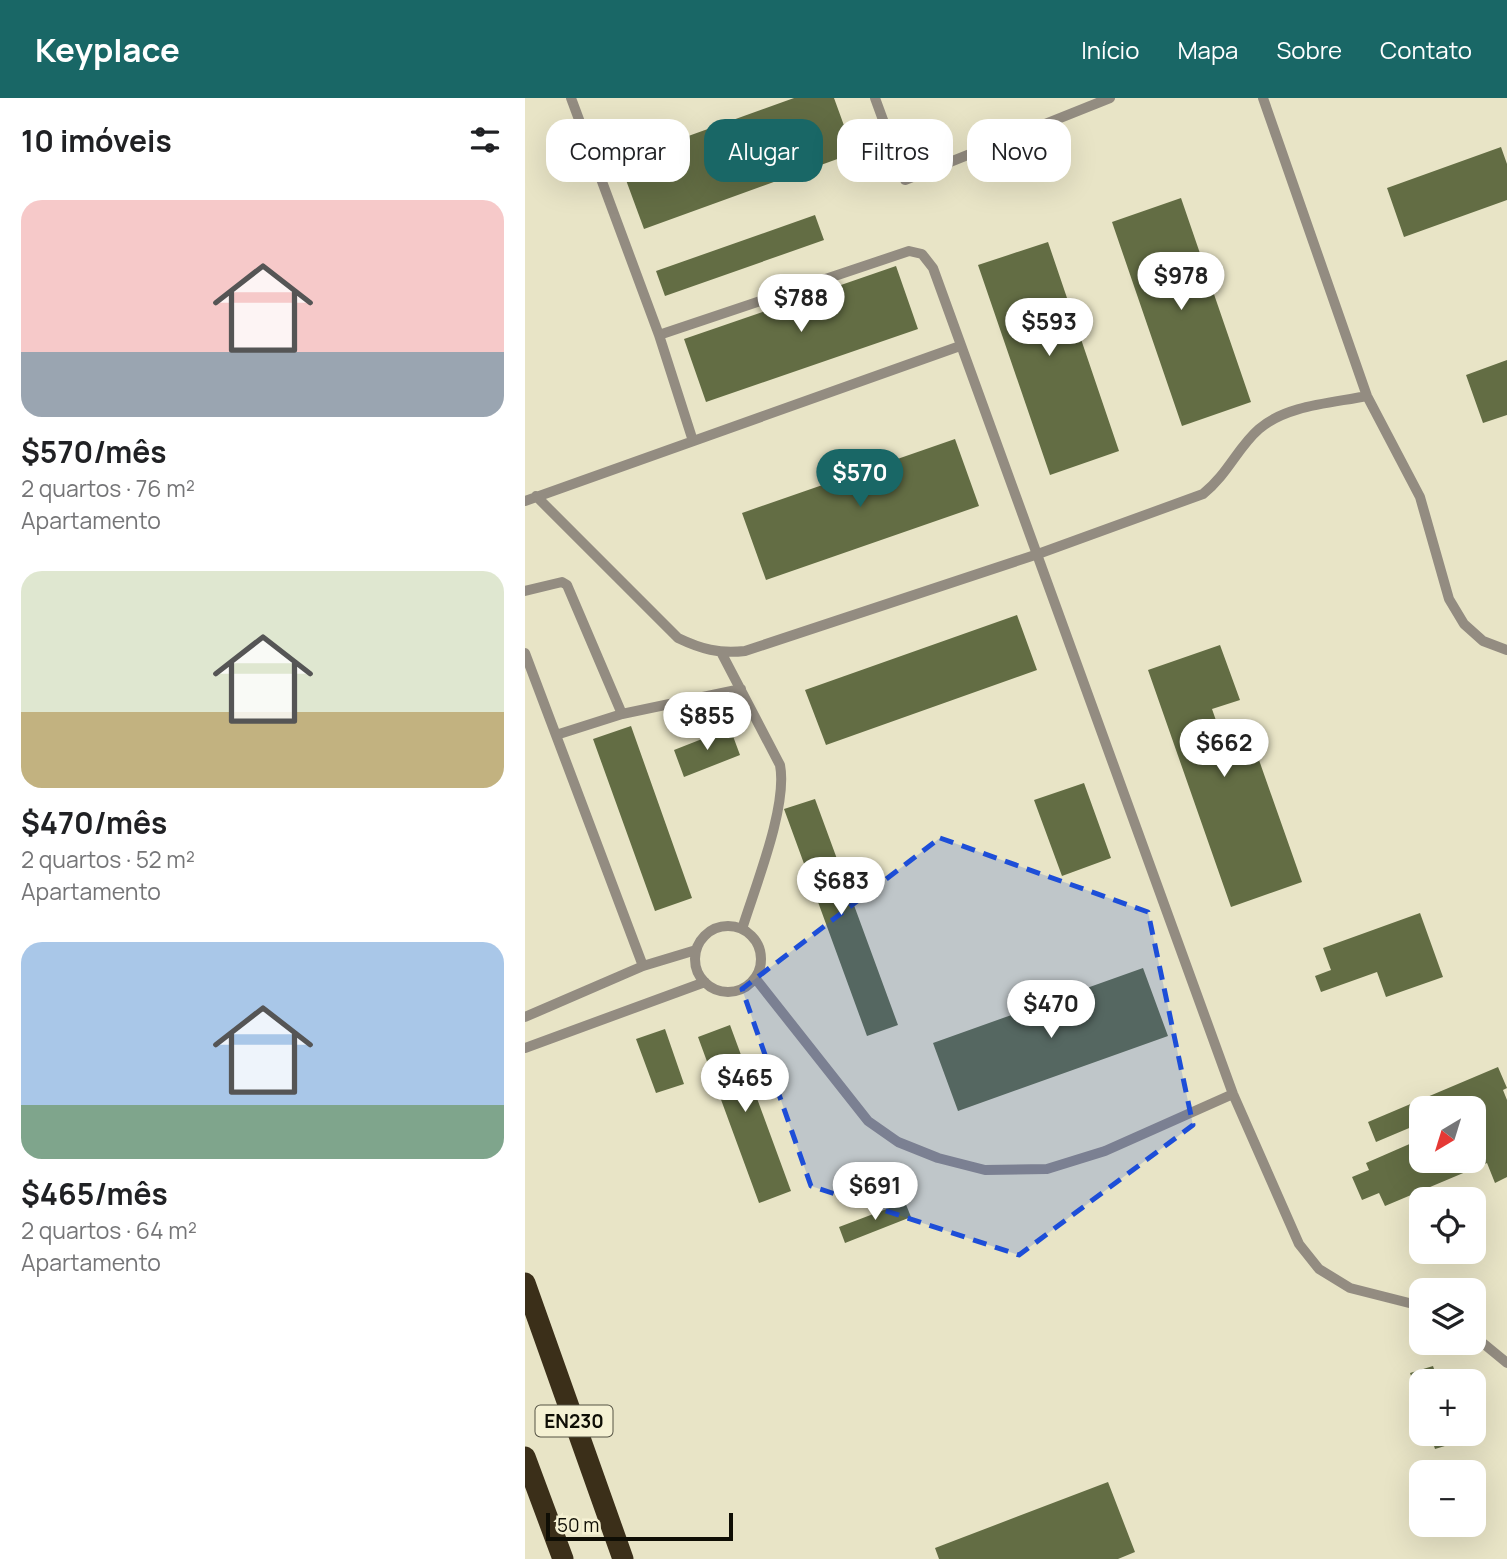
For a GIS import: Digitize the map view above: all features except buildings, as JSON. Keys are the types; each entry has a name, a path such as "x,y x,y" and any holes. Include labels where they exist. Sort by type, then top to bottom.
{"highway":[{"name":"EN230","path":"525,1283 623,1559"},
{"name":"EN230","path":"525,1457 563,1559"}],"lane":[{"path":"571,98 659,335 692,440"},
{"path":"875,98 905,180 1110,98"},
{"path":"1263,98 1367,396 1420,497 1449,599 1464,624 1483,641 1507,650"},
{"path":"659,335 909,251 922,254 933,268 1233,1094 1299,1244 1319,1269 1350,1288 1409,1303"},
{"path":"960,346 530,499 677,638 700,649 722,653 745,651 786,640 1038,554 1203,494 1221,480 1259,429 1289,413 1367,396"},
{"path":"525,591 554,582 562,582 567,586 622,714"},
{"path":"525,653 643,966"},
{"path":"722,653 780,765 783,780 779,805 742,929"},
{"path":"556,734 622,714 741,689"},
{"path":"525,1017 643,966 696,950 709,932 731,926 742,929 758,945 760,968 755,978 737,991 725,992 705,982 698,973 696,950"},
{"path":"755,978 868,1121 898,1142 950,1161 985,1170 1047,1169 1105,1151 1233,1094"},
{"path":"525,1048 705,982"},
{"path":"1486,1346 1507,1363"}],"highlighted area":[{"path":"940,838 1148,912 1193,1125 1019,1255 811,1186 742,989"}]}
